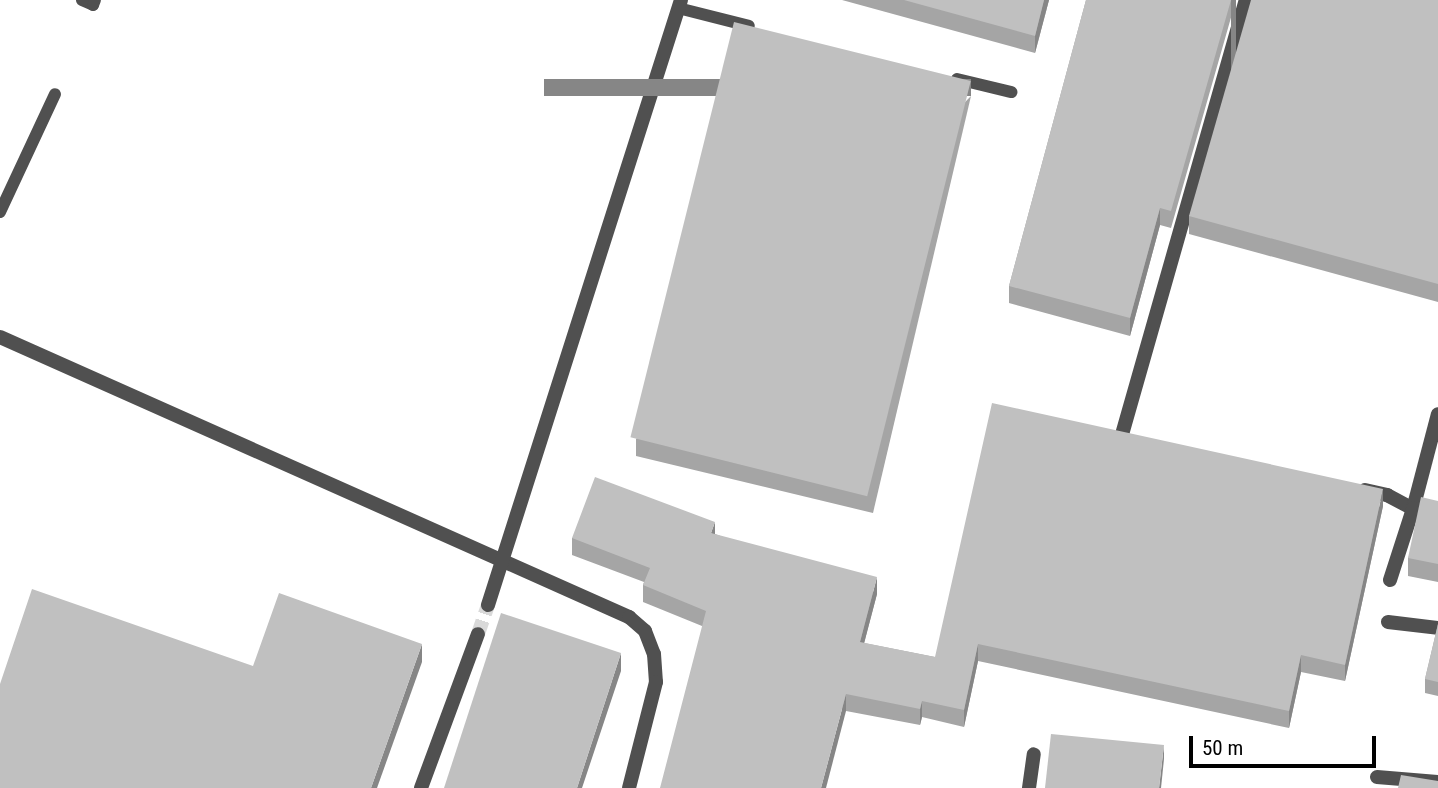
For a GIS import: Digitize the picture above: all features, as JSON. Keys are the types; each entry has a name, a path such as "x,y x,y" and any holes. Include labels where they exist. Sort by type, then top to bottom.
{"street":[{"path":"1141,439 1114,436 1246,0"},
{"path":"488,604 680,4"},
{"path":"0,337 629,617 645,631 654,654 656,682 629,788"},
{"path":"1390,580 1413,509 1438,414"},
{"path":"1348,486 1387,495 1413,509"},
{"path":"1388,622 1438,628"},
{"path":"421,788 478,634"},
{"path":"1029,788 1034,754"},
{"path":"1377,777 1438,782"}],"lane":[{"path":"82,0 93,5 95,0"},
{"path":"680,4 758,29"},
{"path":"945,76 1012,92"},
{"path":"0,212 55,94"}],"building":[{"path":"904,0 1044,0 1035,36"},
{"path":"1086,0 1231,0 1171,211 1160,208 1130,318 1009,286"},
{"path":"1251,0 1438,0 1438,284 1189,216"},
{"path":"734,22 971,81 867,496 630,437"},
{"path":"992,403 1383,489 1345,665 1301,655 1289,711 978,644 964,710 922,701 920,709 846,694 821,788 660,788 706,611 643,585 650,568 572,538 595,477 715,522 711,533 877,577 860,642 935,657"},
{"path":"1421,497 1438,501 1438,564 1408,558"},
{"path":"32,589 253,666 279,593 422,644 371,788 0,788 0,684"},
{"path":"501,613 621,653 577,788 444,788"},
{"path":"1438,624 1438,682 1425,679"},
{"path":"1051,734 1164,745 1159,788 1045,788"},
{"path":"1401,775 1438,781 1438,788 1398,788"}],"tunnel":[{"path":"478,634 488,605"}]}
